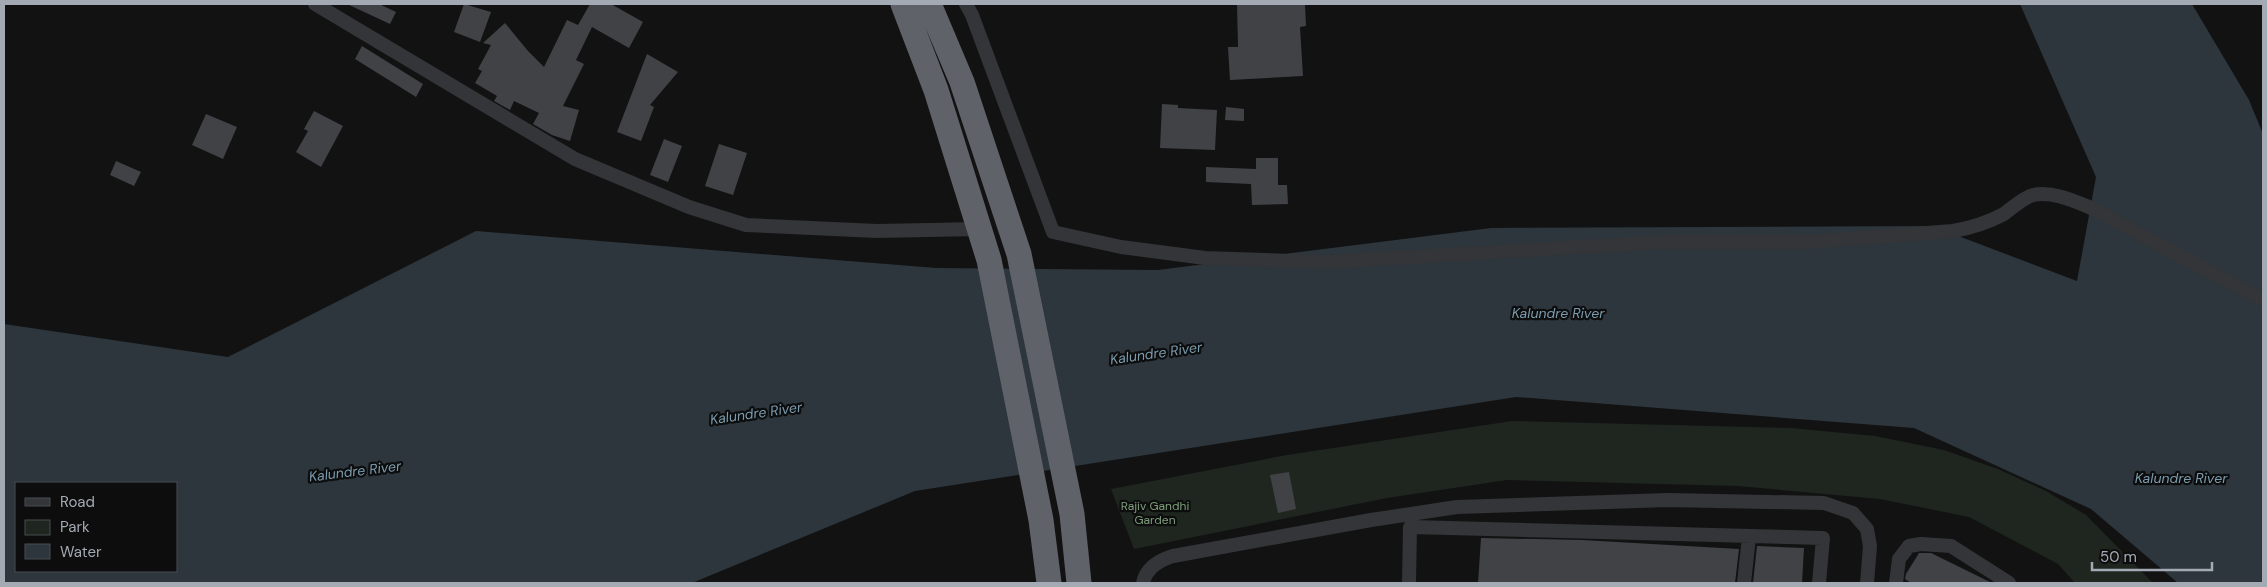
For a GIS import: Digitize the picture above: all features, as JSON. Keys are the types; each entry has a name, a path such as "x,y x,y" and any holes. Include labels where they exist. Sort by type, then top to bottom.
{"highway":[{"path":"903,4 926,64 989,260 1041,520 1049,583"},
{"path":"929,4 962,82 1019,254 1072,514 1079,583"}],"street":[{"path":"315,4 575,160 689,207 746,225 877,231 980,228"},
{"path":"966,4 972,15 1053,232 1121,247 1205,258 1328,262 1665,242 1809,242 1953,230 1975,227 2002,215 2032,195 2052,195 2068,198 2089,207 2263,300"},
{"path":"1143,583 1149,571 1159,561 1173,556 1371,520 1458,507 1668,500 1824,502 1853,513 1867,529 1870,546 1867,583"},
{"path":"1409,583 1410,527 1823,538 1819,583"},
{"path":"1744,583 1748,537"},
{"path":"1896,583 1899,559 1908,546 1921,544 1951,546 2009,583"}],"green space":[{"name":"Rajiv Gandhi Garden","path":"1512,421 1791,428 1875,436 1944,450 1998,469 2046,491 2086,515 2153,583 2075,583 2058,564 1969,517 1880,499 1738,486 1507,480 1387,498 1134,549 1111,489 1287,455"}],"water":[{"name":"Kalundre River","path":"2020,4 2192,4 2249,100 2263,134 2263,583 2178,583 2091,509 1914,428 1516,397 915,491 692,583 4,583 4,324 228,357 476,231 936,268 1158,270 1491,228 1932,226 2077,281 2096,177"}],"building":[{"path":"347,4 379,4 396,12 390,24"},
{"path":"464,4 491,12 480,42 454,32"},
{"path":"590,4 611,4 643,22 629,48 592,27 576,60 584,64 563,106 579,110 570,141 552,135 533,124 539,113 514,101 510,110 494,101 497,96 475,83 482,71 478,69 491,45 483,43 505,23 544,67 567,20 578,25"},
{"path":"1237,4 1305,4 1306,26 1300,27 1303,76 1230,80 1228,47 1238,47"},
{"path":"362,46 423,84 416,97 355,59"},
{"path":"647,54 678,72 650,105 654,107 641,141 617,132"},
{"path":"1162,104 1178,105 1178,108 1217,110 1215,150 1160,148"},
{"path":"1226,107 1244,109 1244,121 1225,120"},
{"path":"314,111 343,126 321,167 296,152 308,131 304,129"},
{"path":"206,114 237,127 223,159 192,145"},
{"path":"664,139 682,146 668,182 650,175"},
{"path":"719,144 747,153 733,195 705,186"},
{"path":"1256,158 1278,158 1278,185 1287,185 1288,204 1252,205 1251,184 1206,182 1206,167 1256,169"},
{"path":"116,161 141,172 134,186 110,175"},
{"path":"1289,472 1296,509 1278,513 1270,475"},
{"path":"1481,538 1582,540 1739,549 1735,583 1478,583"},
{"path":"1757,546 1804,548 1802,583 1753,583"},
{"path":"1919,553 1931,553 1992,583 1911,583 1905,579 1906,574"}]}
